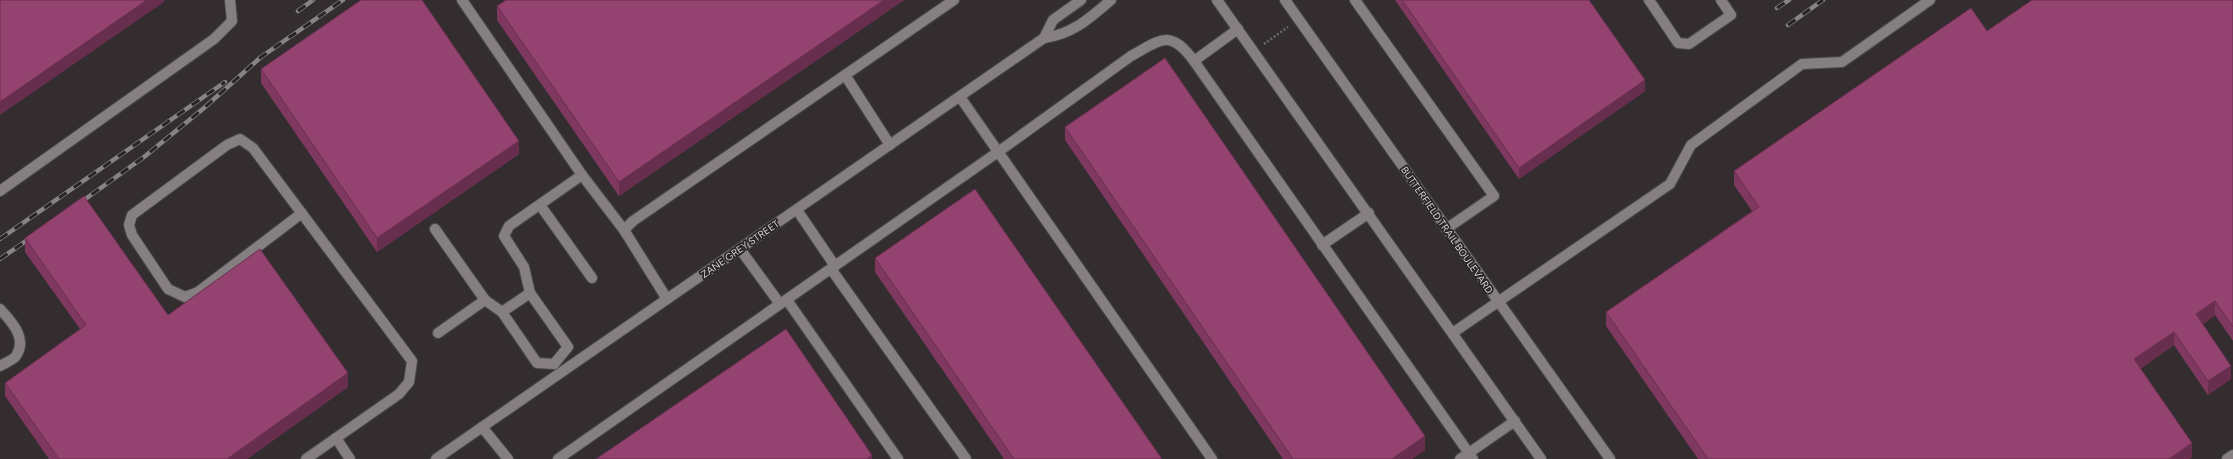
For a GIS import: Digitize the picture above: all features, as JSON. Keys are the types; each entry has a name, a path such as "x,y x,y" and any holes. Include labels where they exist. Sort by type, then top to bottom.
{"street":[{"path":"0,191 214,39 232,21 230,0"},
{"path":"462,0 582,175 624,230 667,299"},
{"path":"624,230 633,221 954,0"},
{"name":"ZANE GREY STREET","path":"436,459 1044,38 1053,20 1081,0"},
{"name":"ZANE GREY STREET","path":"1044,38 1062,36 1086,22 1111,0"},
{"path":"1217,0 1454,332 1541,459"},
{"name":"BUTTERFIELD TRAIL BOULEVARD","path":"1285,0 1610,459"},
{"path":"1355,0 1494,196 1446,229"},
{"path":"1649,0 1678,43 1689,44 1731,14 1721,0"},
{"path":"1454,332 1497,300 1670,184 1691,145 1802,64 1842,62 1930,0"},
{"path":"1194,61 1238,29"},
{"path":"558,459 998,152 1131,56 1154,44 1169,39 1182,45 1194,61 1467,457 1515,421"},
{"path":"845,75 890,145"},
{"path":"960,97 1212,459"},
{"path":"302,213 198,292 185,297 168,289 132,235 129,225 132,215 227,145 240,139 253,148 302,213 412,361 409,382 399,394 306,459"},
{"path":"554,364 568,347 530,293 524,267 504,236 509,226 582,175"},
{"path":"540,205 592,278"},
{"path":"797,210 833,267 966,459"},
{"path":"1322,245 1369,213"},
{"path":"435,228 485,300 502,312 537,363 554,364"},
{"path":"740,249 783,302 898,459"},
{"path":"502,312 530,293"},
{"path":"438,333 485,300"},
{"path":"0,309 17,328 20,345 15,356 0,366"},
{"path":"554,364 560,373"},
{"path":"482,427 508,459"},
{"path":"336,438 350,459"},
{"path":"2227,459 2233,455"}],"path":[{"path":"1264,45 1292,24"}],"building":[{"path":"0,0 147,0 0,102"},
{"path":"361,0 422,0 519,141 377,238 261,69"},
{"path":"506,0 884,0 619,182 497,6"},
{"path":"1402,0 1589,0 1645,80 1519,168"},
{"path":"2032,0 2233,0 2233,327 2215,301 2196,314 2231,366 2208,381 2174,332 2134,359 2192,443 2169,459 1708,459 1606,312 1759,207 1734,171 1971,8 1987,31"},
{"path":"1165,58 1425,436 1392,459 1293,459 1065,127"},
{"path":"975,189 1162,459 1014,459 875,258"},
{"path":"84,196 168,315 260,249 348,373 227,459 59,459 5,383 86,325 25,238"},
{"path":"786,329 872,455 867,459 596,459"}],"railway":[{"path":"298,11 313,0"},
{"path":"77,205 144,157 204,108 261,57 343,0"},
{"path":"1777,8 1789,0"},
{"path":"1788,25 1823,0"},
{"path":"0,239 225,82"},
{"path":"0,259 33,236"}]}
